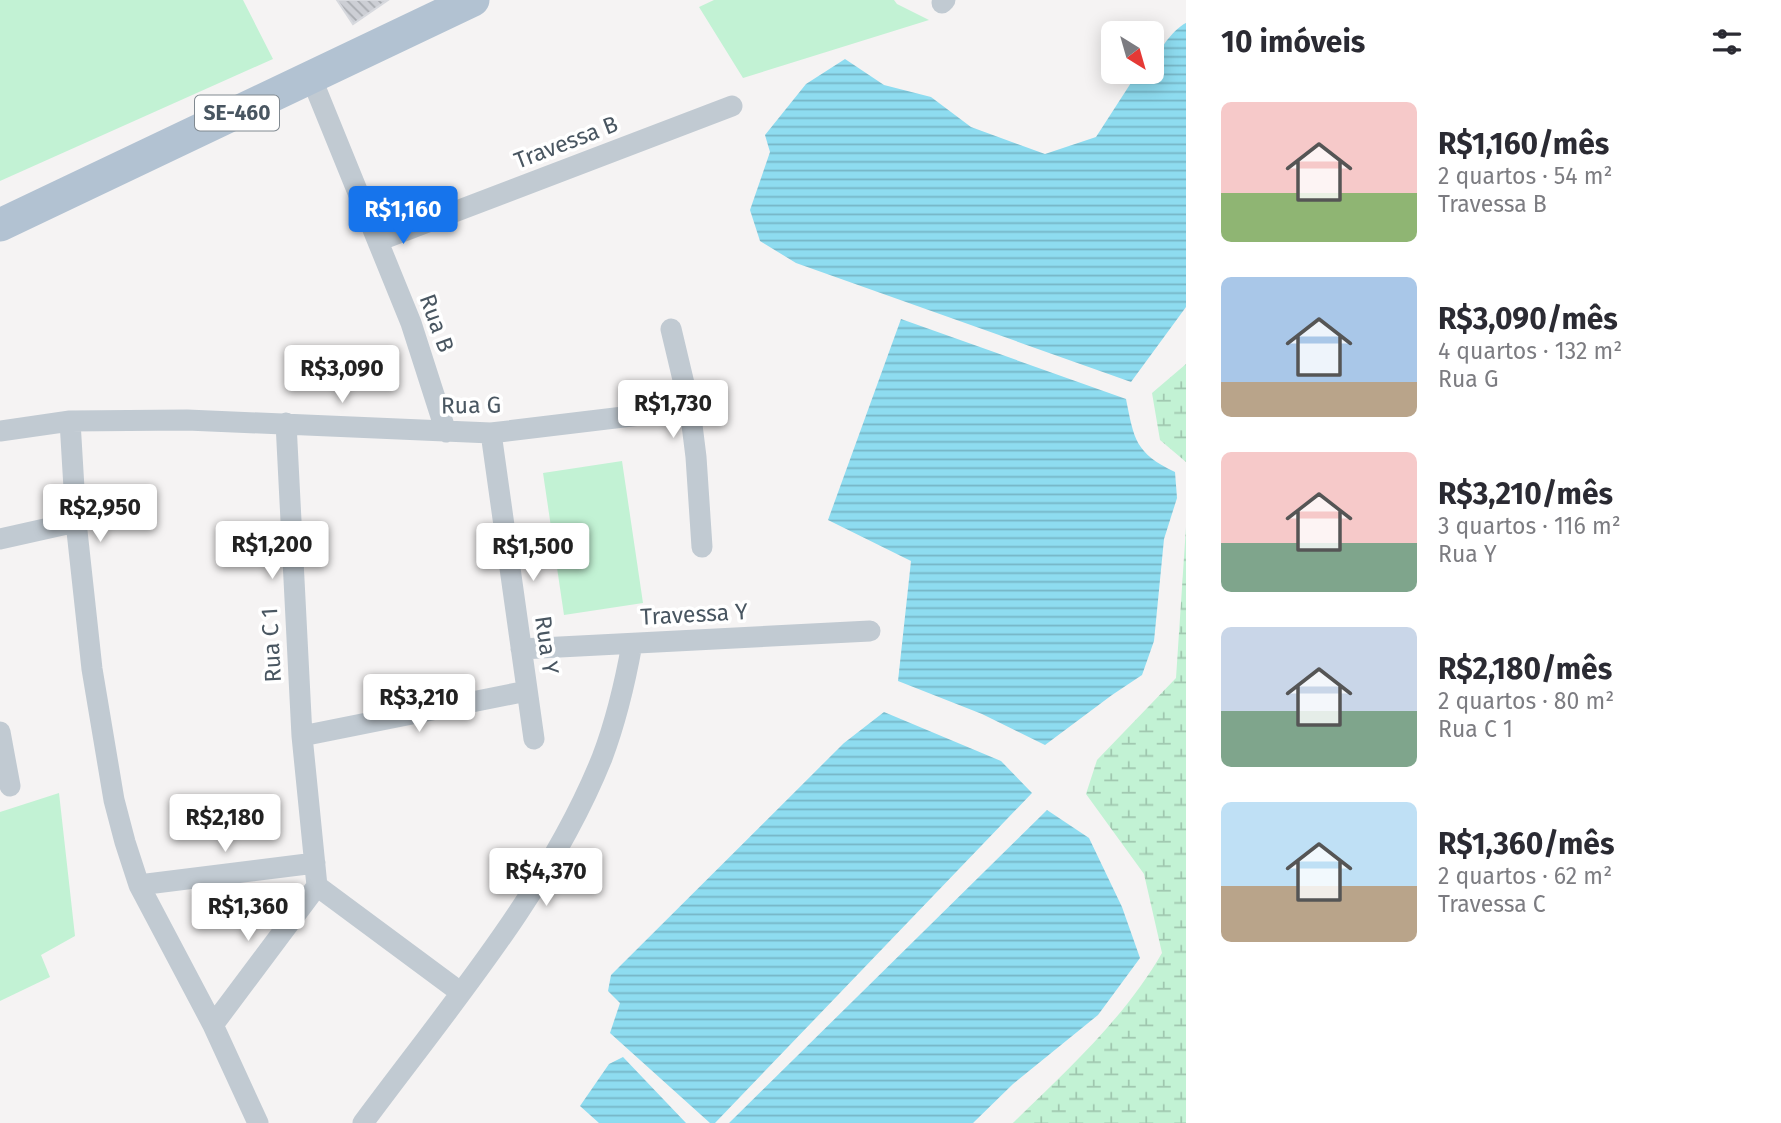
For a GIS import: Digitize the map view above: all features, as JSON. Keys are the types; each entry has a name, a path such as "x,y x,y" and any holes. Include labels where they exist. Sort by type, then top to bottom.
{"main road":[{"name":"SE-460","path":"0,225 472,0"}],"street":[{"name":"Rua B","path":"311,77 419,347 446,432"},
{"name":"Travessa B","path":"378,241 732,106"},
{"path":"671,329 690,409 702,547"},
{"name":"Rua G","path":"0,432 70,421 187,420 491,433 690,409"},
{"path":"70,421 76,522 92,669 112,787 125,842 139,885 213,1025 258,1123"},
{"name":"Rua C 1","path":"286,423 302,736 317,886"},
{"name":"Rua Y","path":"491,433 534,738"},
{"path":"0,539 76,522"},
{"name":"Travessa Y","path":"521,649 870,631"},
{"path":"362,1123 523,905 566,834 606,746 624,686 632,644"},
{"path":"302,736 527,691"},
{"path":"0,732 10,786"},
{"path":"139,885 315,863"},
{"path":"213,1025 317,886 460,992"}],"green space":[{"path":"0,0 243,0 273,59 0,181"},
{"path":"714,0 894,0 929,20 743,78 699,7"},
{"path":"1186,364 1186,462 1160,440 1152,393"},
{"path":"622,461 643,603 564,615 543,473"},
{"path":"1186,527 1186,1123 1013,1123 1074,1064 1112,1022 1162,953 1144,874 1086,794 1097,760 1176,678"},
{"path":"59,793 75,936 41,955 50,977 0,1001 0,812"}],"water":[{"path":"1186,23 1186,307 1131,382 796,263 760,241 750,210 770,152 765,135 806,84 845,59 884,85 931,97 971,127 1045,154 1096,137 1130,84 1164,84 1164,44"},
{"path":"901,319 1126,399 1138,443 1152,458 1175,472 1177,498 1164,539 1154,641 1142,675 1045,745 982,714 898,681 911,561 828,520"},
{"path":"884,712 1001,761 1032,793 715,1123 710,1123 610,1033 620,1003 608,991 611,975 844,743"},
{"path":"1047,810 1089,838 1122,907 1140,958 1098,1015 1013,1084 973,1123 729,1123"},
{"path":"623,1057 686,1123 599,1123 580,1106 609,1064"}],"building":[{"path":"337,0 388,0 353,24"}]}
